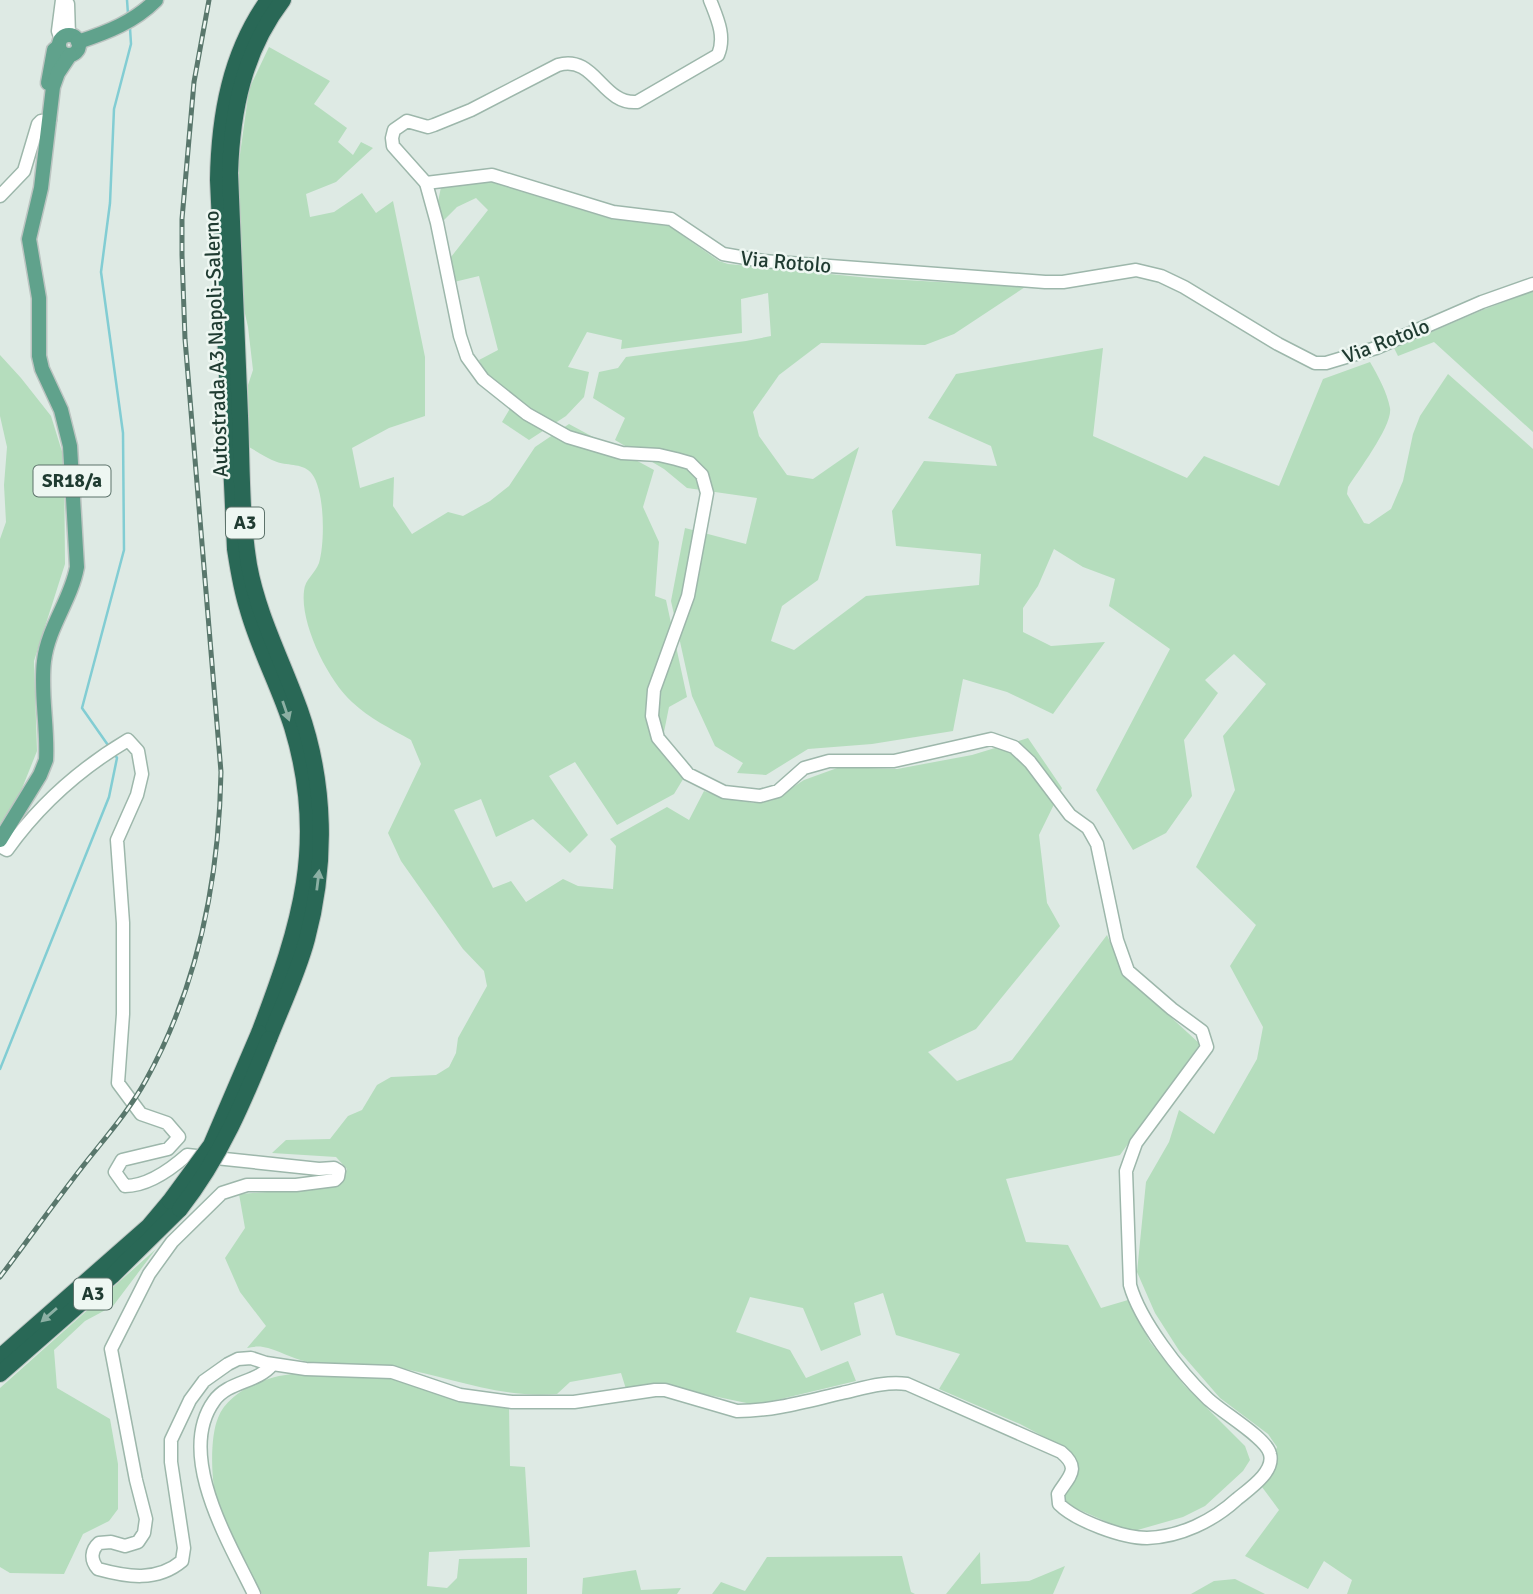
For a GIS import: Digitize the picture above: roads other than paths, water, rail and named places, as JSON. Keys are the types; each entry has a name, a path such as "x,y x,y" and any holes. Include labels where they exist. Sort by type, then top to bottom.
{"highway":[{"name":"Autostrada A3 Napoli-Salerno","path":"264,1036 296,929 307,863 308,824 305,787 296,743 247,607 235,549 218,180 220,129 230,79 247,36 268,0"},
{"name":"Autostrada A3 Napoli-Salerno","path":"0,1374 112,1276 175,1205 211,1145 301,957 309,931 319,872 320,814 315,766 306,729 262,612 250,565 243,483 230,173 232,126 242,82 259,38 282,0"},
{"name":"Autostrada A3 Napoli-Salerno","path":"0,1357 175,1205"}],"main road":[{"path":"67,43 113,30 146,10 156,0"},
{"name":"SR18/a","path":"0,840 40,775 46,760 44,661 49,639 75,579 77,567 70,446 61,410 42,369 39,356 39,298 29,239 41,188 53,87 67,43"}],"street":[{"name":"SR18/a","path":"62,0 58,31 67,43"},
{"name":"SR18/a","path":"67,43 68,0"},
{"path":"0,846 7,850 29,820 51,797 128,740 138,751 142,774 137,795 117,840 123,923 123,1014 118,1083 141,1114 167,1123 179,1137 168,1149 122,1160 115,1172 125,1186 137,1186 171,1168 187,1155 319,1169 334,1168 339,1171 335,1180 296,1185 247,1185 222,1194 172,1242 149,1274 111,1349 146,1519 144,1534 138,1542 125,1546 111,1542 99,1543 92,1557 98,1569 148,1576 163,1573 182,1561 184,1548 170,1453 171,1440 204,1381 228,1364 251,1358 272,1365 306,1369 392,1372 424,1381 447,1392 490,1401 574,1402 664,1390 737,1411 762,1410 880,1384 907,1384 1060,1452 1069,1461 1072,1469 1070,1478 1058,1494 1059,1504 1077,1516 1134,1537 1165,1536 1209,1521 1259,1480 1270,1465 1270,1453 1266,1446 1208,1399 1189,1379 1135,1303 1130,1285 1126,1171 1136,1143 1207,1047 1202,1031 1128,971 1117,940 1097,844 1088,828 1070,815 1030,762 1014,747 991,739 894,761 829,761 804,768 779,791 760,796 724,792 688,774 658,738 652,716 653,690 688,596 707,493 702,475 690,463 676,459 622,453 568,437 527,414 483,379 467,357 460,336 438,223 426,183 393,146 394,130 407,121 428,127 471,110 558,65 569,62 579,65 618,99 626,103 636,102 718,55 722,46 721,31 710,0"},
{"path":"0,196 24,171 38,124 50,116"},
{"name":"Via Rotolo","path":"426,183 492,175 613,212 671,219 723,254 763,261 1045,282 1063,282 1136,270 1161,276 1184,286 1278,344 1315,363 1326,363 1376,348 1482,302 1533,284"},
{"path":"254,1594 208,1496 202,1472 202,1435 214,1401 230,1387 260,1377 272,1365"}],"waterway":[{"path":"127,0 128,14"},
{"path":"110,748 82,708 124,550 123,433 101,272 110,203 114,109 131,44 130,28"},
{"path":"0,1069 109,797 117,758 114,753"}],"railway":[{"path":"0,1277 146,1080 180,1007 203,930 210,892 216,852 221,772 185,339 182,255 182,219 194,82 209,0"}]}
